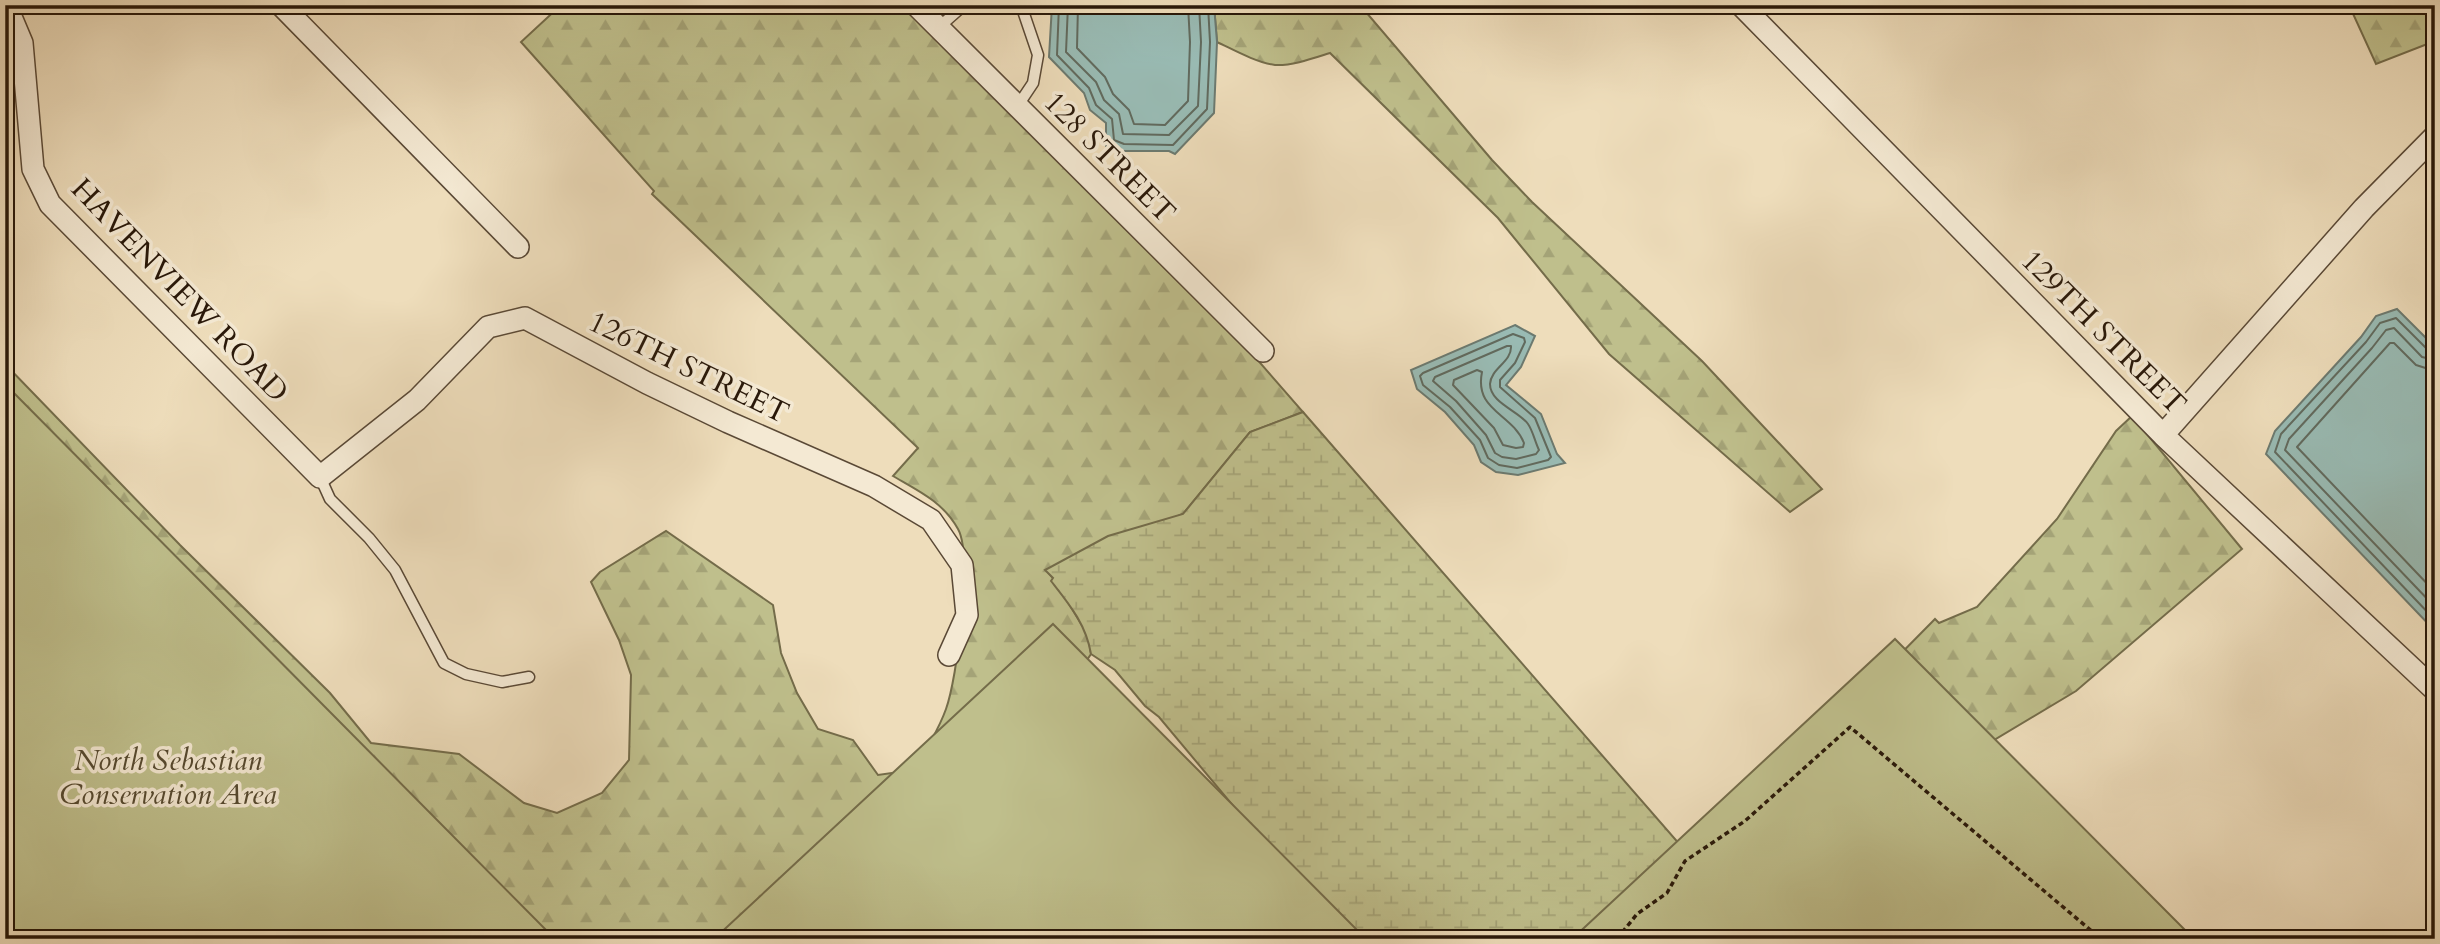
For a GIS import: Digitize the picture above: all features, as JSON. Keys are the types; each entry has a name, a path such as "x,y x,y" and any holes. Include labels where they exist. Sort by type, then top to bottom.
{"street":[{"name":"HAVENVIEW ROAD","path":"6,5 22,43 33,169 50,204 320,477"},
{"path":"281,5 518,247"},
{"name":"128 STREET","path":"916,5 1263,351"},
{"name":"129TH STREET","path":"1741,5 2163,435 2435,690"},
{"path":"2163,435 2364,208 2435,136"},
{"name":"126TH STREET","path":"320,477 417,400 488,327 525,318 647,383 728,422 874,486 931,520 962,565 967,615 949,655"}],"lane":[{"path":"938,28 964,5"},
{"path":"1017,107 1033,83 1038,55 1021,5"},
{"path":"320,477 330,499 369,538 395,570 444,663 466,674 502,682 529,677"}],"path":[{"path":"1617,939 1637,914 1667,893 1685,861 1745,821 1850,727 2101,939"}],"green space":[{"path":"561,5 922,5 1193,286 1303,412 1250,432 1183,514 1046,570 1088,635 1091,654 1007,778 719,939 316,939 5,853 5,364 180,545 330,693 371,743 459,754 524,803 557,813 602,793 629,760 631,675 619,640 591,582 600,572 666,531 773,605 781,653 797,693 818,729 853,740 878,775 913,770 943,717 955,672 964,590 962,543 958,529 938,504 893,476 918,448 652,194 654,191 521,42"},
{"path":"1214,5 1360,5 1492,160 1532,202 1702,361 1822,489 1790,512 1609,354 1498,218 1330,53 1282,65 1252,59 1217,42"},
{"path":"2349,5 2435,5 2435,41 2376,64"},
{"name":"North Sebastian Conservation Area","path":"5,384 555,939 5,939"},
{"path":"1303,412 1695,862 1625,939 1348,939 1336,929 1159,717 1145,706 1115,670 1091,654 1081,624 1051,581 1053,578 1045,570 1108,536 1183,514 1250,432"},
{"path":"2132,416 2242,549 2076,691 1924,782 1625,939 1695,862 1935,619 1939,623 1977,607 2057,519 2116,431"},
{"path":"1053,624 1366,939 714,939"},
{"path":"1895,639 2194,939 1572,939"}],"water":[{"path":"1052,5 1214,5 1217,42 1214,113 1175,154 1169,151 1123,151 1106,146 1106,123 1090,110 1084,93 1049,57"},
{"path":"2397,309 2435,347 2435,631 2266,454 2275,431 2361,337 2376,316"},
{"path":"1515,325 1535,336 1521,367 1506,385 1541,414 1557,454 1565,463 1518,475 1496,472 1481,462 1474,445 1445,412 1417,389 1411,370"}]}
